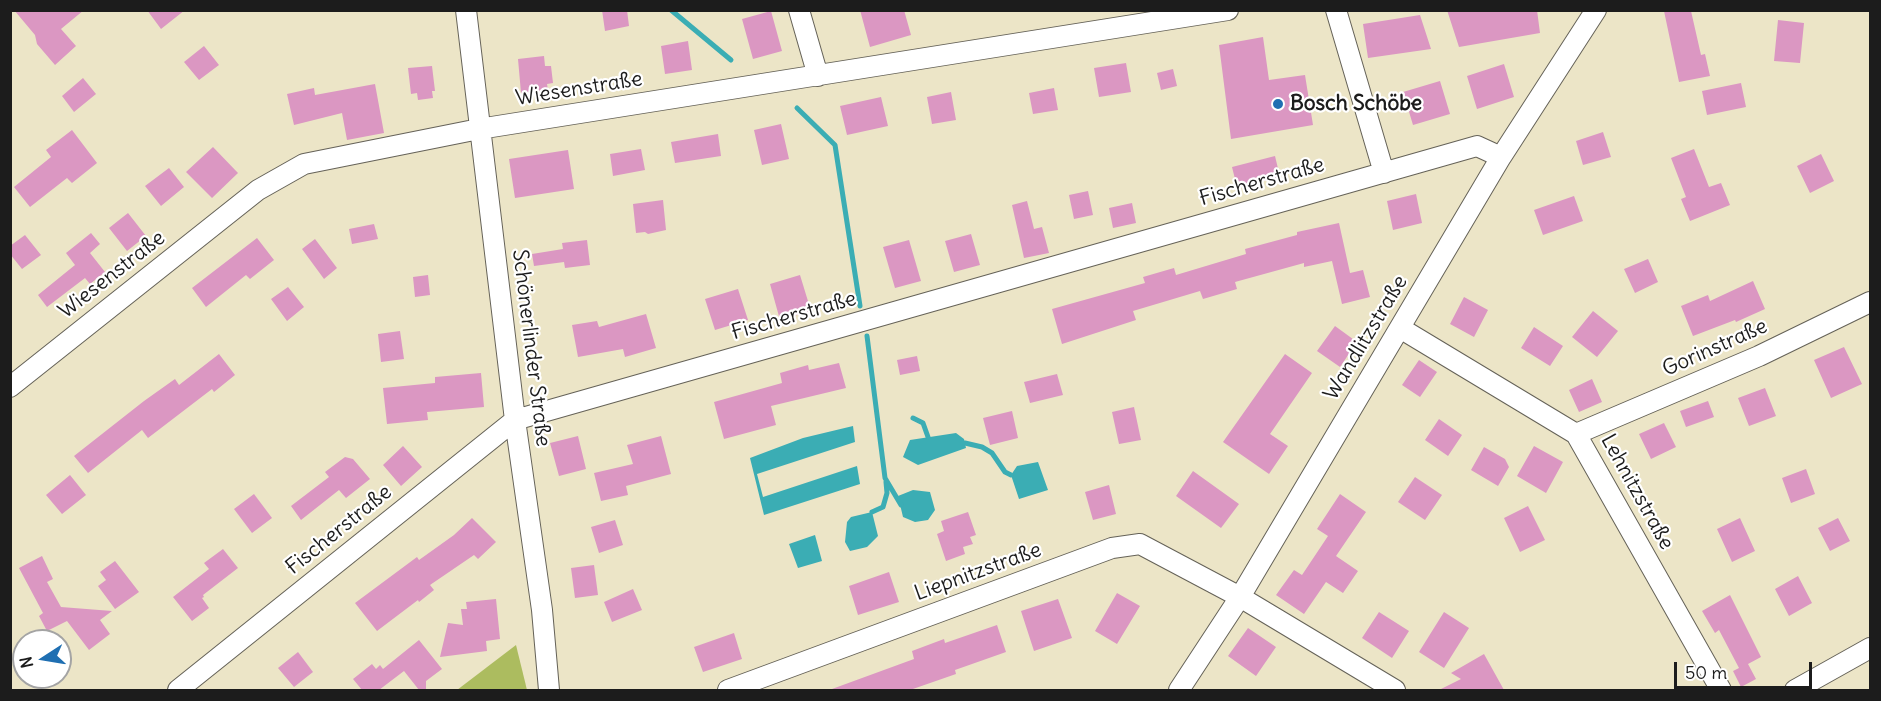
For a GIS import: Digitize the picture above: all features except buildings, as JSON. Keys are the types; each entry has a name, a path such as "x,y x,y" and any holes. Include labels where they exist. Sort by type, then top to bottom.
{"street":[{"name":"Schönerlinder Straße","path":"466,10 515,420 542,610 549,690"},
{"path":"799,10 818,76"},
{"name":"Wiesenstraße","path":"10,387 258,190 304,164 479,129 818,76 1144,16 1228,10"},
{"path":"1336,10 1384,173"},
{"name":"Wandlitzstraße","path":"1179,690 1240,597 1501,157 1596,10"},
{"name":"Fischerstraße","path":"178,690 515,420 1477,146 1501,157"},
{"name":"Gorinstraße","path":"1576,434 1759,356 1870,302"},
{"name":"Lehnitzstraße","path":"1400,328 1576,434 1721,690"},
{"name":"Liepnitzstraße","path":"728,690 1112,548 1140,544 1240,597 1395,690"},
{"path":"1795,690 1870,648"}],"green space":[{"path":"516,645 527,690 457,690"}],"water":[{"path":"853,426 855,442 757,474 763,497 857,466 860,484 764,515 750,458 803,438"},
{"path":"956,433 964,439 966,448 918,465 903,457 910,440"},
{"path":"1038,462 1048,490 1019,499 1011,475 1017,466"},
{"path":"913,490 930,492 935,510 928,520 915,522 903,517 898,496"},
{"path":"872,512 878,536 867,547 850,551 845,542 847,522 851,517"},
{"path":"815,535 822,561 798,568 789,544"}],"waterway":[{"path":"671,10 731,60"},
{"path":"797,108 835,145 860,306"},
{"path":"867,336 885,478 901,505"},
{"path":"913,418 923,423 928,437"},
{"path":"965,443 982,447 992,453 1005,472 1011,475"},
{"path":"872,512 883,507 887,493 886,482"}],"place":[{"name":"Bosch Schöbe","path":"1278,104"}]}
